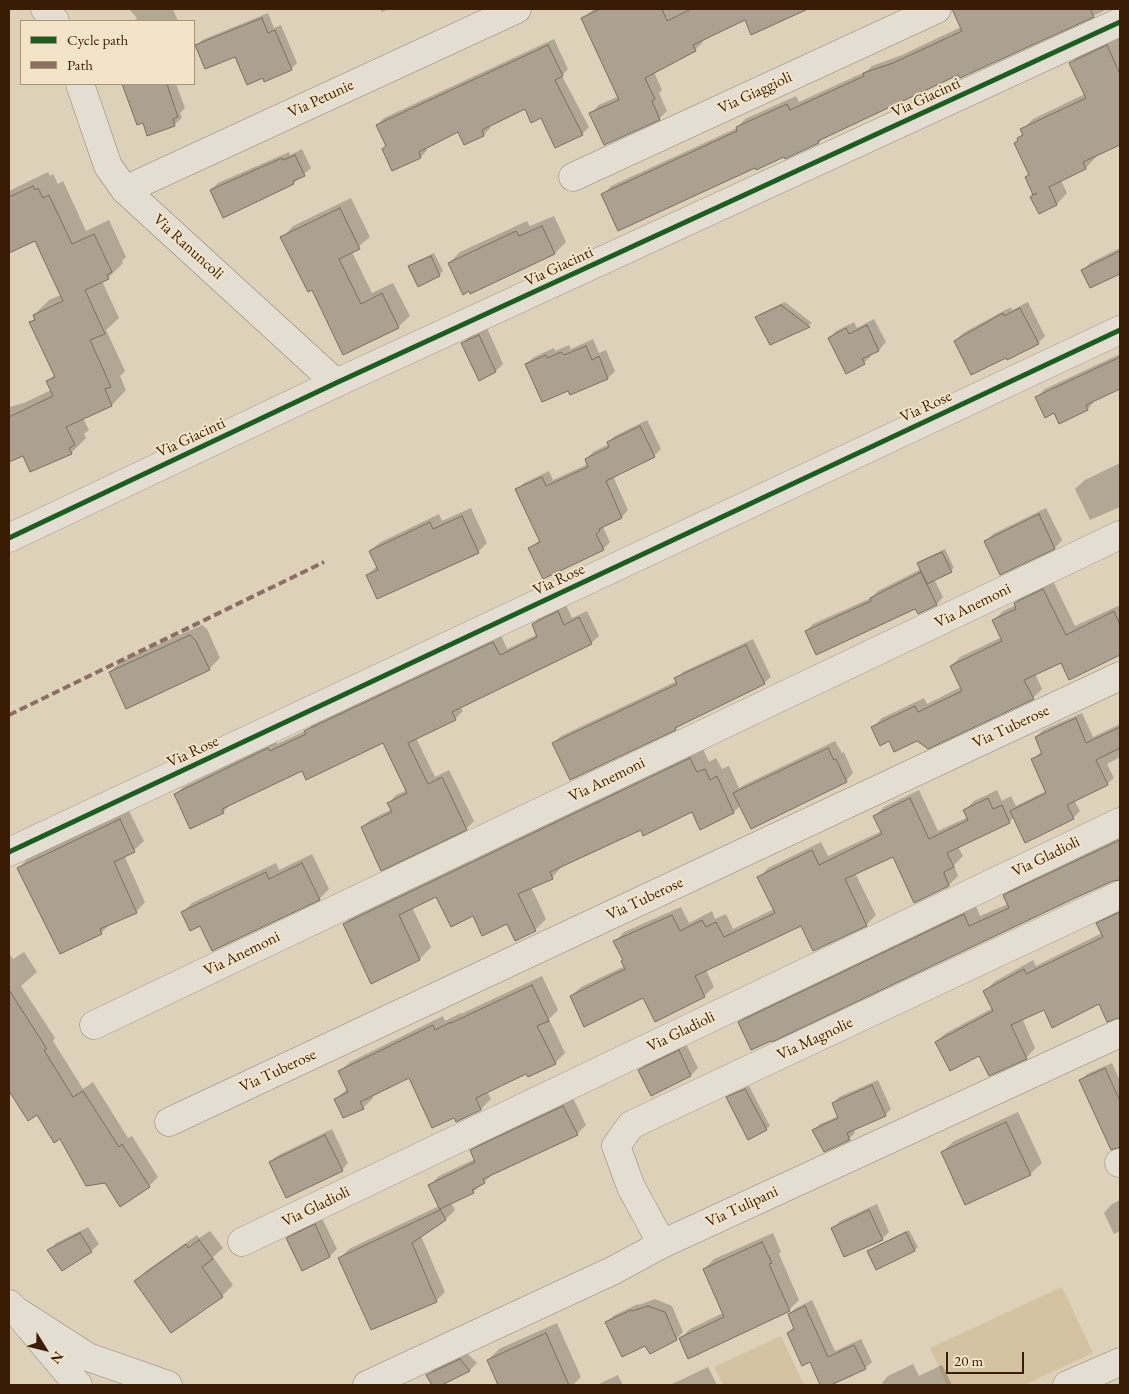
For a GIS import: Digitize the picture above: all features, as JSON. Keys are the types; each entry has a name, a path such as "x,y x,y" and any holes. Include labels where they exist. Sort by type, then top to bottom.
{"street":[{"path":"45,9 54,20"},
{"name":"Via Petunie","path":"125,190 517,9"},
{"name":"Via Giaggioli","path":"573,177 936,9"},
{"name":"Via Giacinti","path":"9,538 336,383 1120,22"},
{"name":"Via Ranuncoli","path":"80,85 108,166 125,190 336,383"},
{"name":"Via Rose","path":"9,852 1120,330"},
{"name":"Via Anemoni","path":"94,1025 1120,535"},
{"name":"Via Tuberose","path":"169,1122 1120,676"},
{"name":"Via Gladioli","path":"242,1242 1120,822"},
{"name":"Via Magnolie","path":"662,1244 631,1187 616,1146 632,1125 1120,895"},
{"name":"Via Tulipani","path":"367,1385 614,1270 662,1244 1120,1033"},
{"path":"12,1307 78,1385"},
{"path":"12,1307 88,1357 168,1385"},
{"path":"1067,1385 1120,1362"}],"shaded area":[{"path":"1062,1287 1093,1353 1024,1385 947,1385 930,1348"},
{"path":"781,1336 804,1385 723,1385 714,1367"}],"building":[{"path":"600,9 662,9 667,21 691,9 808,9 751,35 745,20 693,45 696,51 645,78 655,99 652,101 660,120 604,145 589,113 619,100 581,18"},
{"path":"952,9 1090,9 1094,17 960,78 958,75 818,141 819,143 785,159 784,157 756,170 755,168 618,231 601,194 737,131 736,127 787,104 790,110 864,76 863,73 893,63 962,31"},
{"path":"262,18 268,33 275,30 292,70 264,82 263,78 247,85 235,57 205,69 195,45"},
{"path":"548,45 563,76 555,80 583,135 555,148 541,118 531,123 525,109 482,130 484,136 464,145 458,132 419,152 421,158 392,171 382,149 386,146 376,125"},
{"path":"1107,45 1120,74 1120,145 1083,162 1086,169 1049,187 1057,205 1039,214 1030,197 1037,193 1033,195 1025,177 1029,175 1014,143 1018,141 1017,138 1023,135 1020,129 1086,98 1069,63"},
{"path":"122,85 167,85 178,117 173,119 175,126 147,136 143,123 137,125"},
{"path":"295,155 305,176 293,181 294,184 223,218 210,190 282,158 283,160"},
{"path":"33,186 35,190 38,188 43,198 49,195 72,244 94,234 112,272 107,275 109,279 85,290 105,334 90,340 111,387 105,389 112,406 66,427 75,445 69,448 72,454 30,472 23,456 9,462 9,417 53,396 46,381 55,377 29,322 35,320 33,315 63,301 35,241 9,253 9,197"},
{"path":"340,208 360,249 339,259 361,304 382,293 399,328 343,355 312,290 308,292 280,237"},
{"path":"542,226 555,254 470,294 469,291 463,295 448,263 516,231 519,236"},
{"path":"1120,251 1120,274 1090,288 1081,270"},
{"path":"431,256 440,276 418,287 408,266"},
{"path":"781,305 810,327 770,345 755,317"},
{"path":"1020,308 1039,344 971,375 954,341 1003,313 1004,316"},
{"path":"867,325 879,351 862,359 865,364 846,374 828,338 846,328 849,334"},
{"path":"479,335 496,372 479,381 461,343"},
{"path":"586,346 592,360 599,356 608,379 570,395 568,391 542,402 525,364 546,355 547,358 561,352 564,355"},
{"path":"1120,357 1120,389 1086,405 1088,410 1059,424 1054,413 1045,418 1035,397"},
{"path":"640,426 655,457 606,481 622,518 599,529 600,531 596,534 604,550 543,579 528,548 540,542 515,489 542,477 546,486 588,467 585,459 609,447 607,442"},
{"path":"1039,514 1055,549 1000,575 984,541"},
{"path":"462,516 479,553 377,599 366,575 378,570 369,551 430,522 433,529"},
{"path":"942,552 952,572 927,584 917,563"},
{"path":"921,572 937,605 918,614 915,609 816,655 805,631 871,601 870,598"},
{"path":"1043,589 1066,635 1114,611 1120,625 1120,655 1069,680 1061,663 1024,680 1034,699 928,749 917,741 894,752 889,741 880,746 871,727 915,706 918,712 962,691 950,666 1002,641 992,620 1016,609 1014,603"},
{"path":"558,611 564,625 579,617 592,644 452,712 456,720 408,743 428,784 442,777 467,830 381,871 361,827 392,812 387,803 407,793 383,743 306,780 302,771 222,809 224,813 190,829 174,794 268,748 270,751 306,734 304,731 493,642 500,655 537,637 532,624"},
{"path":"190,635 196,641 210,670 126,709 109,672"},
{"path":"746,645 765,684 675,728 676,730 570,780 552,743 677,684 674,678"},
{"path":"1076,718 1086,743 1120,727 1120,748 1096,760 1108,785 1067,805 1074,819 1025,843 1010,811 1046,793 1031,759 1042,754 1035,737"},
{"path":"828,748 834,760 836,759 847,782 751,829 733,793"},
{"path":"690,758 697,772 705,769 710,780 717,776 734,813 700,830 692,812 643,836 641,830 550,872 553,879 518,894 536,931 515,941 507,924 482,936 473,916 451,927 436,897 399,915 420,960 371,984 343,924"},
{"path":"910,798 929,839 968,820 963,810 988,798 993,809 1002,805 1010,823 947,853 954,867 944,872 949,886 914,903 893,857 845,879 867,926 813,951 801,926 695,976 705,997 655,1022 643,998 584,1027 570,996 625,969 621,961 623,960 613,941 672,915 680,931 702,920 706,927 716,922 724,937 775,913 757,877 812,850 819,865 882,834 873,816"},
{"path":"120,819 135,852 114,862 137,913 100,929 102,934 60,954 17,868"},
{"path":"1120,840 1120,880 1113,881 1075,898 772,1042 751,1050 738,1022 964,914 969,926 1009,908 1003,895"},
{"path":"302,863 320,900 212,951 200,926 190,931 181,912 266,872 269,879"},
{"path":"1120,912 1120,1018 1107,1022 1099,1004 1052,1028 1044,1010 1011,1025 1027,1059 989,1076 979,1056 950,1071 935,1042 993,1011 983,991 1024,969 1026,974 1103,937 1096,923"},
{"path":"532,985 549,1021 537,1026 556,1064 528,1077 526,1074 476,1098 481,1110 456,1122 454,1118 432,1128 409,1078 360,1102 364,1109 343,1118 334,1099 348,1092 338,1071 433,1025 435,1030"},
{"path":"9,990 47,1049 44,1050 73,1097 83,1091 119,1147 122,1144 150,1187 120,1207 105,1183 86,1186 60,1139 54,1143 37,1115 28,1121 9,1091"},
{"path":"679,1050 691,1076 651,1096 638,1070"},
{"path":"1105,1068 1120,1101 1120,1147 1111,1150 1079,1080"},
{"path":"872,1085 886,1116 847,1133 850,1140 824,1152 812,1130 838,1118 832,1103"},
{"path":"745,1089 767,1130 748,1140 726,1097"},
{"path":"563,1106 578,1135 483,1179 485,1183 472,1190 474,1193 440,1209 446,1220 412,1243 437,1302 371,1330 338,1258 440,1210 428,1185 475,1162 470,1150"},
{"path":"1006,1122 1031,1175 965,1205 941,1152"},
{"path":"325,1135 343,1171 286,1198 269,1162"},
{"path":"869,1210 883,1240 844,1257 831,1228"},
{"path":"315,1224 330,1257 302,1271 286,1238"},
{"path":"906,1232 915,1251 876,1270 867,1251"},
{"path":"80,1233 92,1252 62,1271 47,1250"},
{"path":"199,1240 213,1259 202,1267 223,1297 171,1333 134,1281 186,1244 188,1248"},
{"path":"762,1242 772,1263 769,1264 790,1311 688,1359 679,1338 724,1317 703,1269"},
{"path":"648,1306 665,1312 677,1340 650,1354 645,1346 622,1357 605,1322 631,1310"},
{"path":"805,1306 828,1357 854,1345 866,1369 831,1385 820,1385 810,1362 802,1366 787,1333 794,1329 788,1314"},
{"path":"546,1333 569,1385 498,1385 487,1360"},
{"path":"460,1359 470,1371 442,1385 432,1385 426,1375"}],"marked path":[{"path":"9,715 324,562"}],"cycle path":[{"path":"9,538 336,383 1120,22"},
{"path":"9,852 1120,330"}]}
